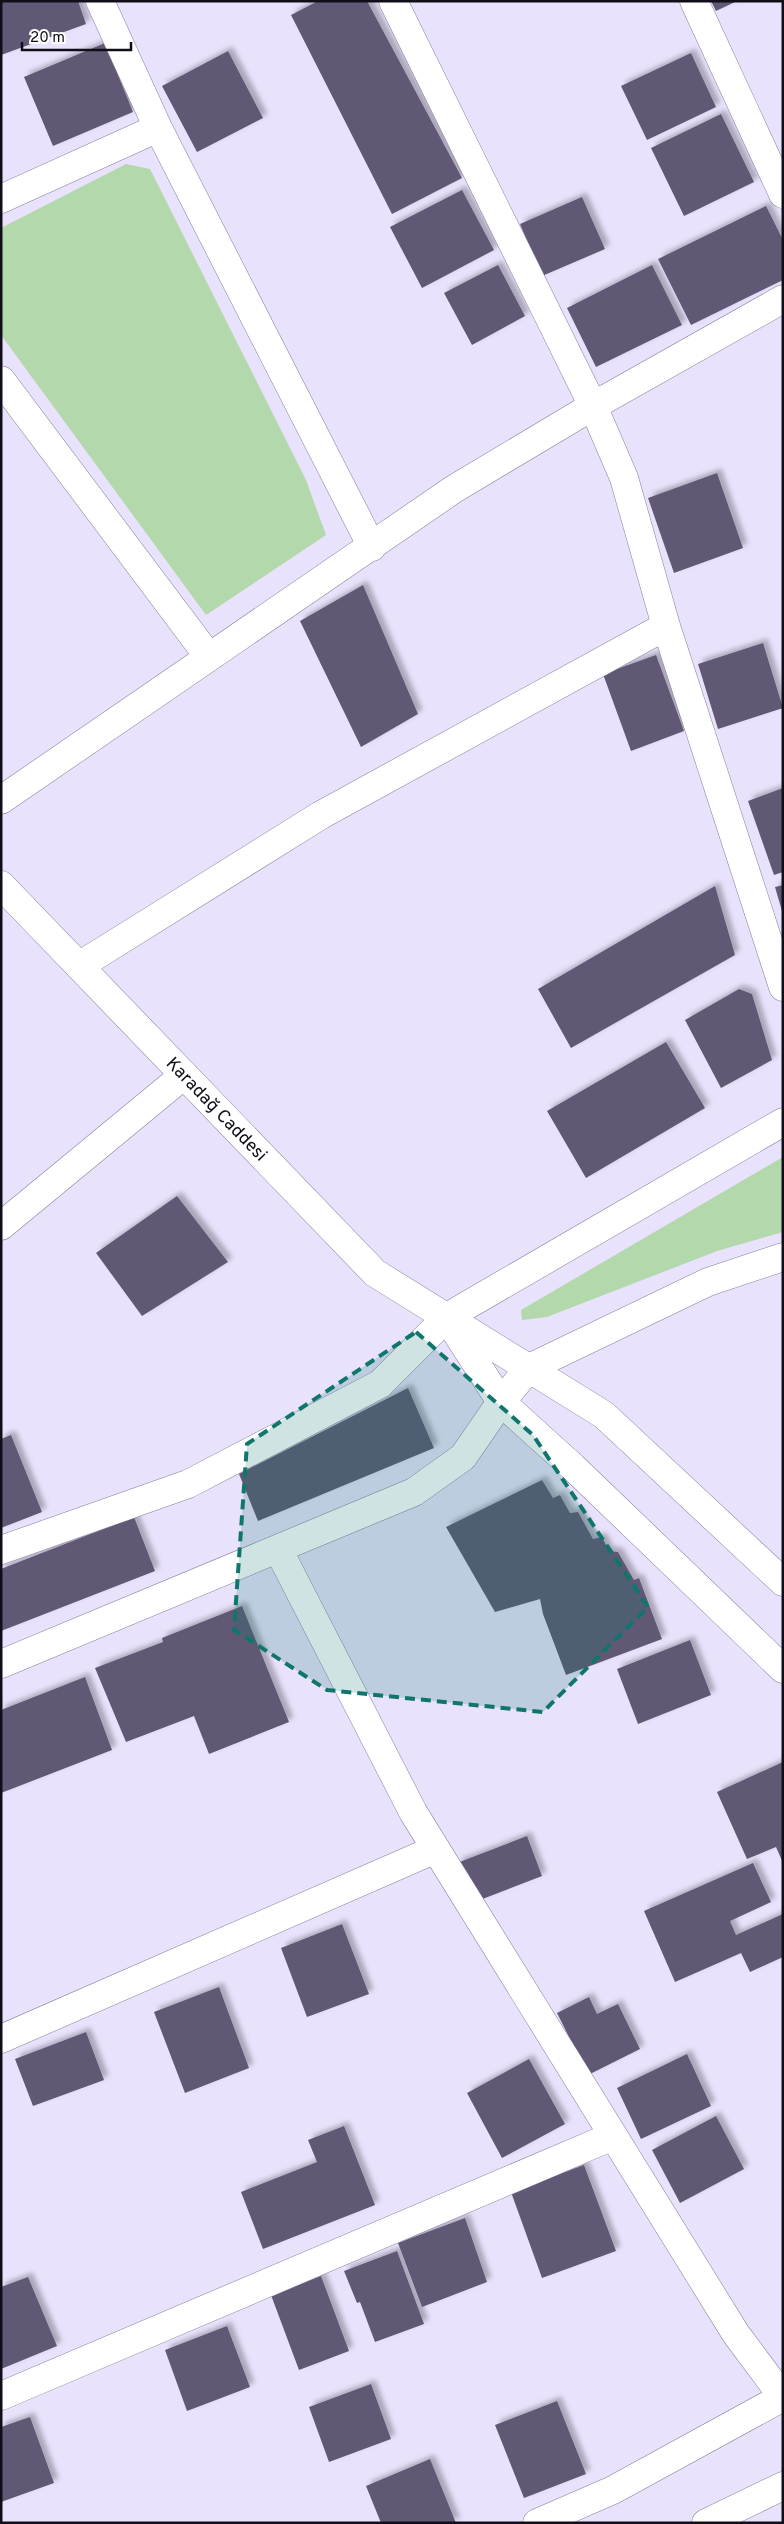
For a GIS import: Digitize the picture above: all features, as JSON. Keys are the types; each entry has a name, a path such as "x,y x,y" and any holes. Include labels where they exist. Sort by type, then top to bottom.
{"street":[{"path":"100,1 158,128 372,547"},
{"path":"393,1 593,406 624,478 666,626 783,987"},
{"path":"694,1 783,194"},
{"path":"1,199 158,128"},
{"path":"1,800 454,489 593,406 783,299"},
{"path":"1,380 210,657"},
{"path":"78,966 321,814 666,626"},
{"name":"Karadağ Caddesi","path":"1,886 375,1272 604,1415 783,1582"},
{"path":"1,1226 184,1075"},
{"path":"1,1550 197,1480 380,1384 446,1317 783,1122"},
{"path":"1,1664 414,1492 463,1458 501,1402 529,1368 708,1282 783,1257"},
{"path":"446,1317 501,1402 574,1467 783,1669"},
{"path":"278,1549 413,1812 736,2334 783,2397 613,2490 537,2523"},
{"path":"1,2039 436,1849"},
{"path":"1,2396 613,2136"},
{"path":"706,2523 783,2486"}],"highlighted area":[{"path":"416,1332 533,1435 648,1607 543,1712 327,1690 234,1630 247,1444"}],"green space":[{"path":"126,164 150,169 306,480 326,535 206,615 1,335 1,228"},
{"path":"783,1157 783,1232 717,1251 547,1317 522,1320 521,1310"}],"building":[{"path":"1,1 78,1 86,24 1,55"},
{"path":"318,1 367,1 462,178 392,214 291,15"},
{"path":"711,1 737,1 716,11"},
{"path":"105,43 133,112 53,146 24,77"},
{"path":"228,51 263,118 197,152 162,86"},
{"path":"691,53 716,107 647,140 621,86"},
{"path":"721,114 754,182 684,216 651,148"},
{"path":"462,190 494,250 422,288 390,227"},
{"path":"582,197 605,249 542,276 520,224"},
{"path":"766,206 783,240 783,280 691,325 658,259"},
{"path":"498,265 525,316 472,345 444,293"},
{"path":"652,265 682,325 596,367 567,308"},
{"path":"717,473 743,548 674,573 648,498"},
{"path":"363,585 418,714 361,747 300,621"},
{"path":"763,643 783,708 718,729 698,664"},
{"path":"656,655 684,731 631,751 603,674"},
{"path":"783,788 783,872 774,875 748,801"},
{"path":"783,885 783,911 782,911 775,887"},
{"path":"715,886 735,955 571,1048 538,989"},
{"path":"739,989 752,994 772,1060 721,1088 685,1020"},
{"path":"666,1042 705,1108 586,1178 547,1111"},
{"path":"177,1196 228,1262 142,1316 96,1253"},
{"path":"408,1388 434,1448 258,1521 239,1474"},
{"path":"11,1435 42,1512 1,1528 1,1439"},
{"path":"542,1480 553,1498 560,1495 570,1513 578,1512 593,1539 602,1537 609,1551 618,1552 634,1580 639,1578 662,1639 566,1675 543,1614 540,1599 495,1612 446,1527"},
{"path":"134,1517 155,1571 1,1631 1,1569"},
{"path":"242,1606 289,1722 209,1754 194,1716 126,1742 95,1668 163,1642 162,1638"},
{"path":"690,1640 711,1695 638,1724 617,1669"},
{"path":"85,1677 112,1750 1,1793 1,1710"},
{"path":"783,1762 783,1863 776,1847 747,1859 717,1792"},
{"path":"527,1836 542,1876 472,1903 457,1863"},
{"path":"753,1863 771,1902 730,1921 736,1935 783,1914 783,1957 750,1972 741,1953 675,1982 644,1911"},
{"path":"342,1924 369,1994 307,2017 281,1948"},
{"path":"219,1987 249,2068 185,2093 154,2012"},
{"path":"589,1997 597,2014 618,2004 640,2049 588,2075 557,2013"},
{"path":"86,2032 104,2080 33,2106 15,2059"},
{"path":"687,2054 711,2106 641,2139 617,2088"},
{"path":"529,2059 565,2124 502,2158 467,2093"},
{"path":"716,2116 744,2169 680,2203 652,2150"},
{"path":"344,2126 375,2205 263,2249 241,2192 317,2162 308,2140"},
{"path":"584,2165 616,2251 542,2278 511,2192"},
{"path":"465,2218 487,2282 422,2307 398,2243"},
{"path":"397,2251 424,2324 375,2342 360,2302 357,2303 344,2271"},
{"path":"321,2276 349,2351 299,2370 271,2295"},
{"path":"28,2277 57,2346 1,2369 1,2287"},
{"path":"227,2326 250,2387 187,2411 165,2350"},
{"path":"371,2384 391,2439 329,2462 309,2407"},
{"path":"557,2401 586,2474 524,2498 495,2425"},
{"path":"30,2417 54,2483 1,2502 1,2427"},
{"path":"430,2459 456,2523 381,2523 366,2486"}]}
